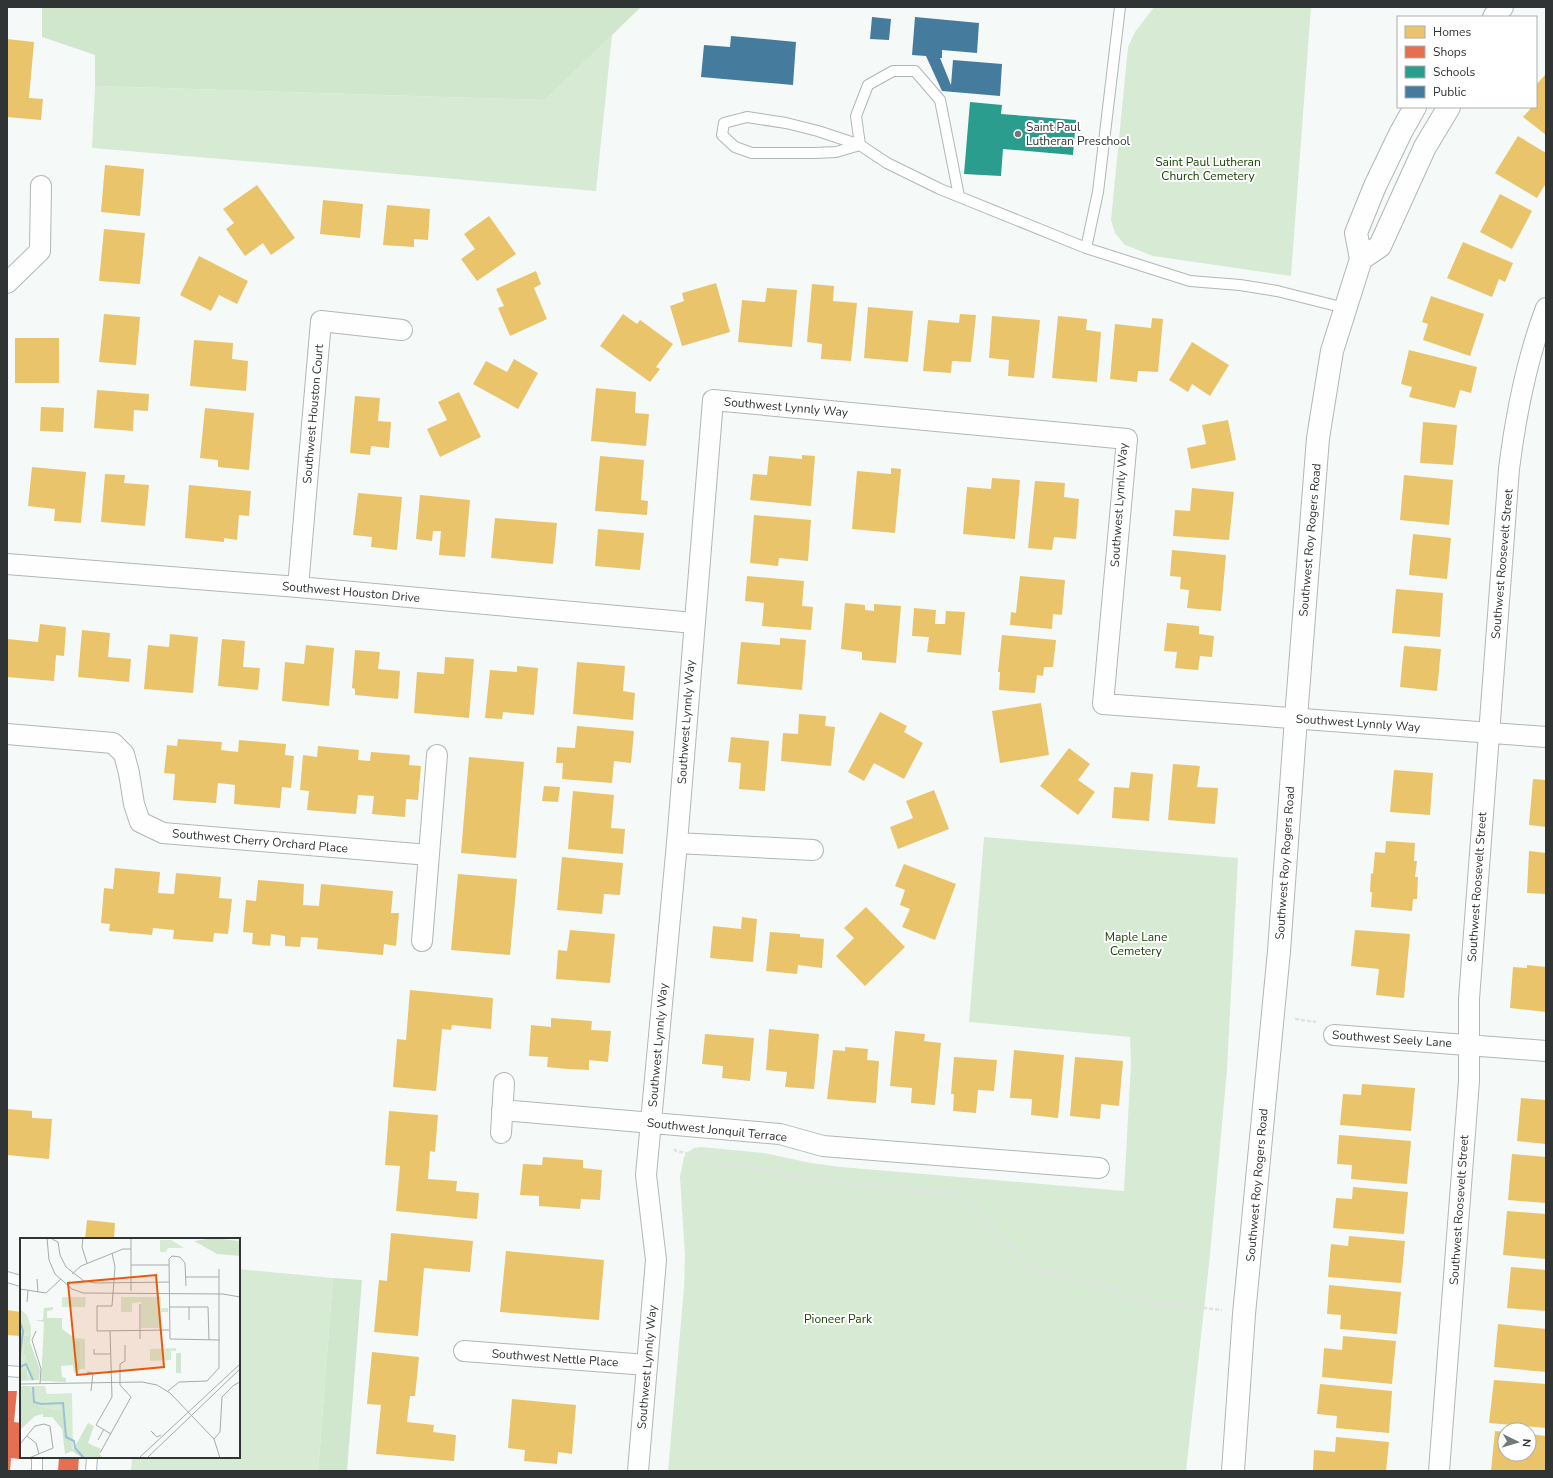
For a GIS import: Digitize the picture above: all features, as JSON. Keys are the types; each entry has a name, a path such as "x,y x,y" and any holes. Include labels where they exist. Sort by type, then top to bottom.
{"main road":[{"path":"1495,16 1502,7"},
{"name":"Southwest Roy Rogers Road","path":"1232,1471 1244,1314 1279,951 1318,438 1332,351 1361,259 1356,233 1375,186 1414,108"},
{"path":"1361,259 1380,246 1425,148 1448,108"}],"street":[{"path":"7,283 40,251 41,186"},
{"name":"Southwest Roosevelt Street","path":"1439,1471 1469,1081 1469,1000 1488,732 1509,470 1516,418 1532,349 1546,308"},
{"name":"Southwest Houston Court","path":"298,587 321,321 402,330"},
{"name":"Southwest Lynnly Way","path":"638,1471 656,1260 646,1175 677,842 713,400 1127,439 1103,704 1546,737"},
{"name":"Southwest Houston Drive","path":"7,564 298,587 694,623"},
{"name":"Southwest Cherry Orchard Place","path":"7,734 113,743 124,754 134,804 140,822 163,833 429,855"},
{"path":"422,941 437,755"},
{"path":"677,842 813,850"},
{"name":"Southwest Seely Lane","path":"1327,1029 1469,1045 1546,1051"},
{"path":"501,1133 504,1083"},
{"name":"Southwest Jonquil Terrace","path":"502,1110 780,1134 823,1146 1099,1168"},
{"name":"Southwest Nettle Place","path":"464,1351 647,1365"}],"lane":[{"path":"1086,248 1098,192 1120,7"},
{"path":"860,145 856,116 868,85 893,71 915,71 940,100 959,196"},
{"path":"860,145 829,152 752,153 735,147 722,135 724,124 747,117 786,123 818,131 860,145 887,163 940,189 1086,248 1190,281 1240,285 1270,290 1345,308"},
{"path":"7,1277 20,1281"},
{"path":"7,1371 20,1372"},
{"path":"37,1470 38,1458"},
{"path":"91,1471 92,1458"}],"path":[{"name":"Southwest Seely Lane","path":"1273,1016 1327,1029"},
{"path":"651,1123 676,1151 699,1156 719,1165 758,1168 826,1182 949,1192 963,1198 972,1205 1011,1248 1034,1267 1063,1277 1096,1283 1134,1299 1206,1307 1244,1314"}],"green space":[{"path":"42,7 641,7 545,100 95,86 95,55 42,37"},
{"name":"Saint Paul Lutheran Church Cemetery","path":"1154,7 1311,7 1291,276 1153,256 1125,245 1115,233 1111,220 1128,47 1135,32"},
{"path":"612,35 596,191 92,148 95,86 545,100"},
{"name":"Pioneer Park","path":"984,837 1238,858 1227,1070 1210,1255 1186,1471 668,1471 684,1287 685,1256 680,1177 684,1157 694,1148 701,1147 764,1153 811,1163 841,1167 1124,1191 1131,1063 1130,1037 969,1022"},
{"path":"240,1269 333,1278 318,1471 131,1471 132,1458 240,1458"},
{"path":"333,1278 362,1280 347,1471 318,1471"}],"building: Homes":[{"path":"7,39 34,42 29,98 43,99 41,120 7,117"},
{"path":"1545,75 1546,76 1546,135 1523,117 1531,108 1537,108 1537,84"},
{"path":"1518,136 1546,153 1546,183 1537,198 1495,173"},
{"path":"105,165 144,169 140,216 101,212"},
{"path":"257,185 295,238 271,255 263,243 245,256 226,229 234,223 223,209"},
{"path":"1500,194 1532,211 1512,249 1480,232"},
{"path":"323,200 363,204 360,238 320,234"},
{"path":"387,205 430,209 428,240 414,239 414,247 383,245"},
{"path":"489,216 516,254 477,281 461,259 475,249 464,234"},
{"path":"104,229 145,233 140,284 99,281"},
{"path":"1463,242 1513,263 1505,282 1499,279 1492,297 1447,278"},
{"path":"199,256 248,281 237,304 219,295 211,311 180,295"},
{"path":"536,271 541,284 534,288 547,319 510,336 498,308 504,306 496,289"},
{"path":"716,283 730,332 682,346 670,306 684,301 682,293"},
{"path":"812,284 834,286 833,301 857,303 851,361 821,359 822,344 807,342"},
{"path":"767,288 797,290 792,347 738,342 742,300 765,302"},
{"path":"1431,296 1484,314 1470,356 1423,340 1428,324 1422,322"},
{"path":"868,307 913,311 908,362 864,358"},
{"path":"104,314 140,317 136,365 99,362"},
{"path":"623,314 637,324 640,320 673,344 656,367 660,369 650,382 600,346"},
{"path":"960,314 976,315 971,362 952,361 951,373 923,371 928,320 959,323"},
{"path":"992,316 1040,320 1034,378 1008,376 1009,360 989,358"},
{"path":"1058,316 1087,319 1086,330 1101,332 1097,382 1052,378"},
{"path":"1152,318 1163,319 1158,372 1138,371 1137,382 1110,379 1115,324 1151,328"},
{"path":"15,338 59,338 59,383 15,383"},
{"path":"194,340 233,343 232,359 248,361 246,391 190,386"},
{"path":"1192,342 1229,365 1210,396 1192,384 1188,392 1169,380"},
{"path":"1409,350 1477,367 1471,393 1460,390 1455,408 1409,397 1412,387 1401,384"},
{"path":"514,359 538,373 518,409 473,384 486,361 507,372"},
{"path":"596,388 636,392 635,413 649,414 646,446 591,441"},
{"path":"97,390 149,394 148,411 134,410 133,431 94,428"},
{"path":"459,392 481,437 440,457 427,429 447,420 438,402"},
{"path":"355,396 380,398 378,421 391,422 389,448 371,446 370,455 350,453"},
{"path":"41,407 64,408 63,432 40,431"},
{"path":"205,408 254,413 249,470 218,467 218,460 200,458"},
{"path":"1228,420 1236,460 1191,469 1187,448 1206,444 1202,425"},
{"path":"1423,422 1457,425 1453,465 1420,463"},
{"path":"802,455 815,456 811,506 750,500 753,474 767,475 769,456 802,459"},
{"path":"600,456 644,460 641,500 648,501 647,515 595,511"},
{"path":"32,467 86,472 81,523 54,521 55,509 28,506"},
{"path":"891,468 901,469 895,533 852,529 857,471 891,474"},
{"path":"105,474 125,475 124,483 149,485 145,526 101,522"},
{"path":"1404,475 1453,480 1449,525 1400,520"},
{"path":"992,478 1020,480 1015,539 963,534 967,487 991,489"},
{"path":"1035,481 1065,483 1064,497 1079,499 1076,539 1054,537 1052,550 1028,548"},
{"path":"189,485 251,491 249,516 239,515 237,540 224,538 224,542 185,538"},
{"path":"1192,488 1234,492 1229,540 1173,536 1175,510 1190,511"},
{"path":"358,493 402,497 397,550 371,547 372,537 353,535"},
{"path":"420,495 470,500 465,557 439,555 441,531 433,531 432,541 416,539"},
{"path":"754,515 811,520 808,561 779,558 778,566 750,563"},
{"path":"495,518 557,523 553,564 491,558"},
{"path":"598,529 644,533 640,570 595,566"},
{"path":"1413,534 1451,538 1447,579 1409,575"},
{"path":"1172,550 1226,555 1221,611 1187,608 1189,590 1180,589 1181,577 1170,576"},
{"path":"747,576 804,581 802,606 813,607 811,630 762,626 764,603 745,601"},
{"path":"1020,576 1065,580 1062,615 1053,614 1052,629 1010,625 1011,612 1016,613"},
{"path":"1396,589 1443,593 1440,637 1392,633"},
{"path":"845,603 865,605 865,610 874,611 874,604 901,606 896,663 862,660 862,652 841,649"},
{"path":"914,608 936,610 935,624 945,624 946,611 965,612 961,655 927,652 929,637 912,636"},
{"path":"1167,623 1199,626 1199,634 1214,636 1212,657 1200,656 1198,670 1175,668 1177,652 1164,651"},
{"path":"40,624 66,627 64,656 56,655 54,681 7,677 7,639 38,642"},
{"path":"82,630 110,633 108,657 131,659 129,682 78,677"},
{"path":"170,634 198,637 193,693 144,689 148,645 169,647"},
{"path":"1002,635 1056,640 1053,667 1044,667 1043,676 1037,675 1035,693 999,690 1000,672 998,672"},
{"path":"780,638 806,640 802,690 737,684 741,642 780,645"},
{"path":"222,639 245,641 243,667 260,668 258,690 218,686"},
{"path":"306,645 334,648 329,706 282,701 285,662 304,664"},
{"path":"1404,646 1441,649 1437,691 1400,687"},
{"path":"355,650 380,652 378,669 400,671 398,699 355,695 355,689 352,688"},
{"path":"445,657 474,659 469,718 414,713 417,672 444,674"},
{"path":"577,662 625,666 623,691 635,693 633,720 573,714"},
{"path":"517,666 538,668 534,715 503,712 502,719 485,718 490,670 517,672"},
{"path":"1041,703 1049,755 1000,763 992,711"},
{"path":"880,712 907,726 904,732 923,743 904,779 874,763 864,781 848,772"},
{"path":"799,714 826,716 825,726 835,727 831,766 781,761 783,733 798,734"},
{"path":"577,726 634,731 631,763 614,761 612,783 562,779 563,763 556,763 557,747 575,748"},
{"path":"731,737 769,741 765,791 739,789 741,763 728,762"},
{"path":"178,739 222,742 221,750 238,752 239,740 286,744 285,755 294,756 291,788 282,787 280,808 234,804 235,785 218,783 216,803 173,800 175,774 164,773 167,745 177,746"},
{"path":"318,746 359,750 358,760 370,761 371,752 410,755 409,765 421,766 418,800 406,799 405,817 372,814 374,796 358,795 356,814 307,810 309,791 300,790 303,755 317,757"},
{"path":"1069,748 1090,764 1078,780 1095,792 1078,815 1040,786"},
{"path":"469,757 524,762 516,858 461,853"},
{"path":"1173,764 1200,766 1197,787 1218,788 1215,824 1168,820"},
{"path":"1394,770 1433,773 1430,815 1390,812"},
{"path":"1131,772 1153,774 1149,821 1112,818 1114,787 1129,788"},
{"path":"1533,779 1546,780 1546,827 1529,825"},
{"path":"544,786 560,787 558,802 542,801"},
{"path":"934,790 949,829 898,849 890,827 913,818 906,801"},
{"path":"573,791 614,795 611,828 625,829 623,854 568,849"},
{"path":"1386,841 1415,843 1414,861 1417,861 1415,877 1418,877 1417,899 1413,899 1412,911 1371,907 1371,873 1373,874 1375,852 1385,853"},
{"path":"1529,851 1546,853 1546,894 1527,893"},
{"path":"562,857 623,863 620,895 604,894 602,914 557,910"},
{"path":"904,864 956,884 935,940 902,927 910,909 900,905 905,890 895,886"},
{"path":"115,868 160,872 158,893 174,894 176,873 221,877 219,898 232,899 228,934 214,933 213,942 173,939 174,930 153,928 152,935 109,931 110,924 101,923 104,888 113,889"},
{"path":"458,874 517,879 510,955 451,950"},
{"path":"258,880 304,884 303,905 319,906 321,884 393,891 391,913 399,913 396,946 384,944 383,955 317,949 318,938 301,937 300,947 285,946 285,936 271,934 270,946 252,944 253,933 243,932 246,900 256,901"},
{"path":"866,907 905,947 865,986 836,956 854,938 844,928"},
{"path":"742,917 757,919 753,962 710,958 713,926 741,929"},
{"path":"570,930 615,934 610,983 556,979 558,950 567,951"},
{"path":"1355,930 1410,934 1404,998 1376,995 1379,969 1351,966"},
{"path":"770,932 800,934 800,937 824,939 822,968 798,965 797,974 766,971"},
{"path":"1527,965 1546,967 1546,1012 1510,1008 1513,967 1527,968"},
{"path":"410,990 493,998 491,1029 452,1025 451,1030 442,1029 436,1091 393,1087 397,1039 406,1040"},
{"path":"551,1018 592,1021 591,1030 611,1031 608,1062 589,1060 589,1070 568,1069 547,1067 548,1057 529,1056 531,1025 551,1027"},
{"path":"769,1029 819,1034 814,1089 785,1087 787,1072 766,1070"},
{"path":"895,1031 925,1034 924,1041 941,1043 935,1105 911,1103 912,1088 890,1086"},
{"path":"705,1034 754,1038 750,1081 722,1078 723,1066 702,1064"},
{"path":"845,1047 868,1049 867,1060 879,1061 876,1103 827,1099 833,1050 845,1051"},
{"path":"1014,1050 1064,1055 1058,1118 1031,1115 1032,1099 1010,1098"},
{"path":"954,1057 997,1060 994,1091 978,1090 976,1113 953,1111 954,1094 951,1094"},
{"path":"1075,1057 1123,1061 1119,1106 1101,1104 1100,1119 1070,1116"},
{"path":"1362,1084 1415,1088 1411,1131 1340,1125 1343,1094 1361,1095"},
{"path":"1521,1098 1546,1100 1546,1144 1517,1141"},
{"path":"7,1109 32,1111 32,1118 52,1119 49,1159 7,1155"},
{"path":"389,1111 438,1115 435,1152 430,1151 428,1179 457,1181 456,1191 479,1193 477,1219 396,1211 400,1166 385,1165"},
{"path":"1339,1135 1411,1141 1407,1184 1351,1179 1352,1165 1337,1164"},
{"path":"1512,1154 1546,1157 1546,1203 1508,1200"},
{"path":"543,1157 583,1160 583,1168 602,1170 600,1200 581,1199 580,1209 539,1206 539,1196 520,1195 523,1164 542,1165"},
{"path":"1353,1187 1408,1192 1404,1234 1333,1228 1336,1198 1352,1199"},
{"path":"1507,1211 1546,1214 1546,1259 1503,1255"},
{"path":"87,1220 115,1223 114,1238 85,1238"},
{"path":"391,1233 473,1241 470,1272 424,1268 418,1336 374,1332 379,1280 387,1281"},
{"path":"1349,1236 1405,1241 1401,1283 1328,1277 1331,1244 1348,1246"},
{"path":"506,1251 604,1260 599,1320 500,1312"},
{"path":"1511,1267 1546,1270 1546,1311 1507,1308"},
{"path":"1329,1285 1401,1292 1397,1334 1340,1329 1341,1315 1327,1314"},
{"path":"7,1310 20,1312 20,1336 7,1335"},
{"path":"1498,1324 1546,1329 1546,1372 1494,1367"},
{"path":"1343,1336 1396,1341 1392,1384 1322,1377 1324,1348 1342,1350"},
{"path":"372,1352 419,1357 415,1396 410,1396 407,1422 434,1425 433,1432 456,1435 454,1461 376,1454 381,1405 367,1404"},
{"path":"1494,1380 1546,1384 1546,1428 1537,1427 1537,1422 1489,1423"},
{"path":"1320,1384 1392,1391 1389,1433 1336,1428 1337,1416 1317,1414"},
{"path":"512,1399 576,1405 572,1454 558,1452 557,1464 524,1461 525,1450 508,1448"},
{"path":"1495,1431 1497,1431 1497,1462 1537,1462 1537,1435 1546,1436 1546,1471 1491,1471"},
{"path":"1336,1437 1389,1442 1386,1471 1313,1471 1314,1450 1335,1452"}],"building: Shops":[{"path":"7,1391 17,1391 14,1422 20,1423 20,1459 11,1458 10,1471 7,1471"},
{"path":"59,1458 79,1458 78,1471 58,1471"}],"building: Schools":[{"path":"970,102 1002,105 1001,114 1076,120 1073,155 1003,149 1001,176 964,174"}],"building: Public":[{"path":"872,17 891,19 889,40 870,39"},
{"path":"915,17 979,23 977,53 942,50 942,58 940,58 951,85 953,60 1002,64 1000,96 942,91 926,56 912,55"},
{"path":"731,36 796,42 793,85 701,77 704,45 730,47"}],"place":[{"name":"Saint Paul Lutheran Preschool","path":"1018,134"}],"park label":[{"name":"Maple Lane Cemetery","path":"1136,944"}]}
